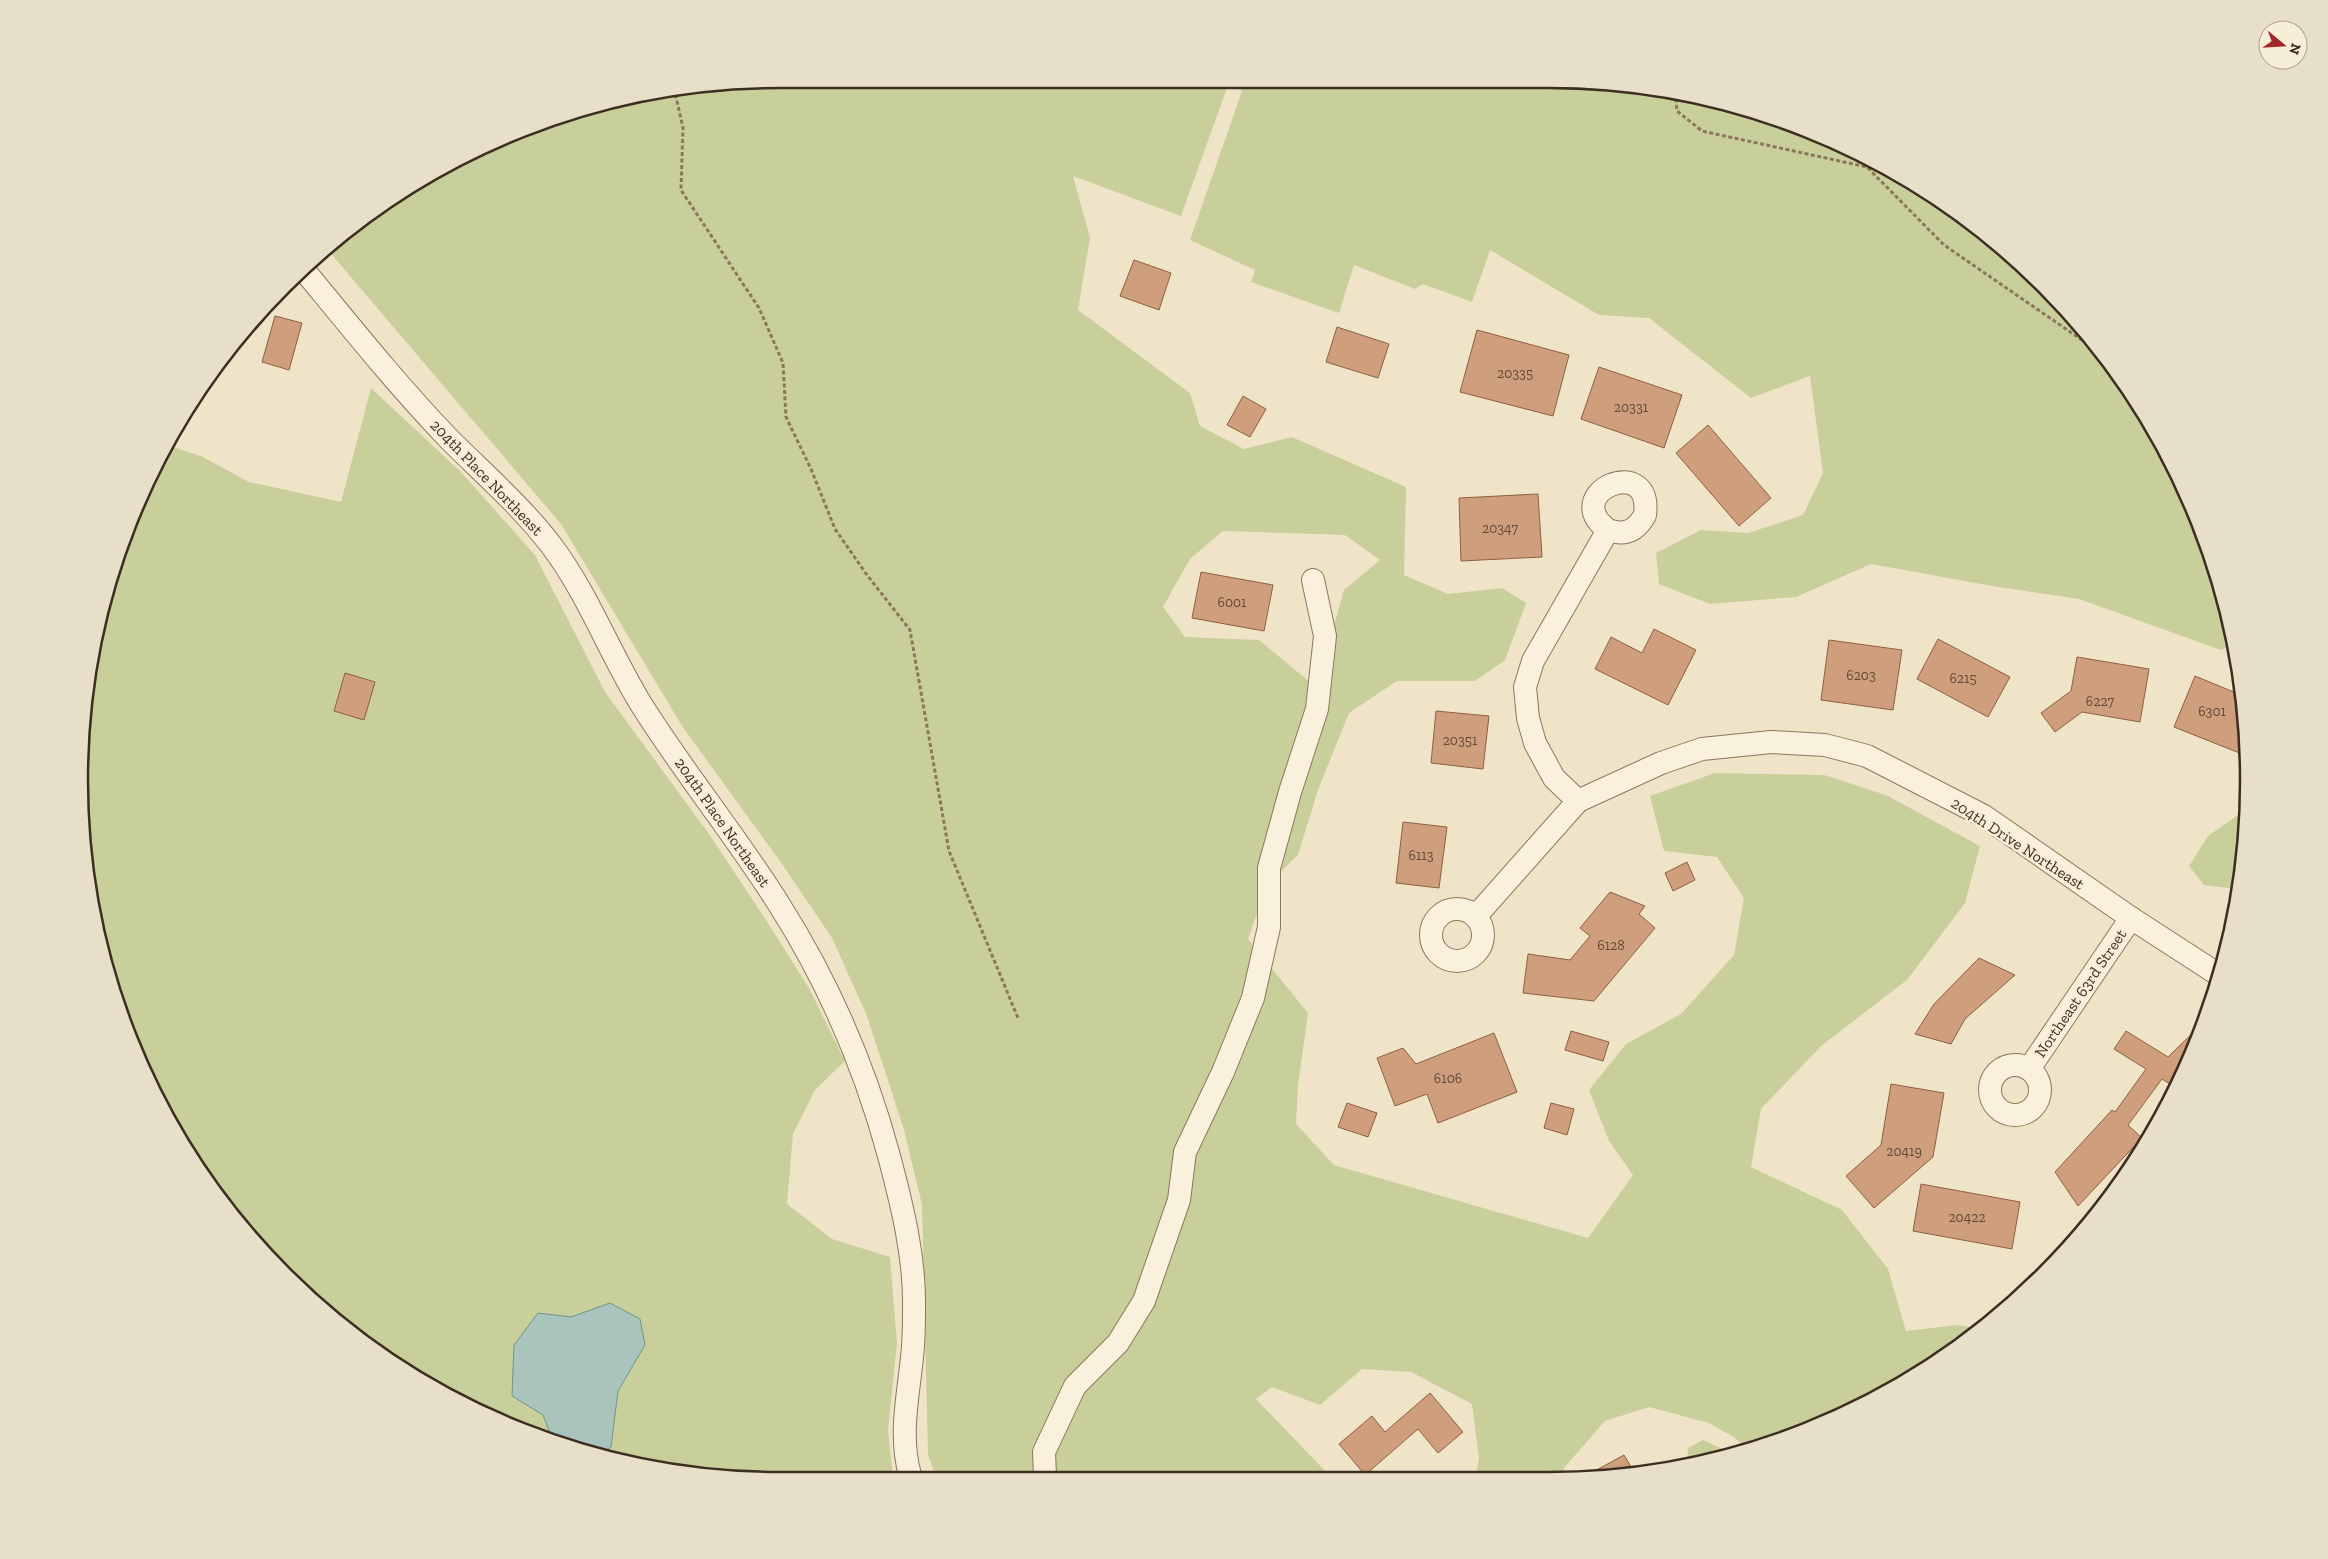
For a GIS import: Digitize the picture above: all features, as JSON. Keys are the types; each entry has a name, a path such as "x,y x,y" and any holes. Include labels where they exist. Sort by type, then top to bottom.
{"street":[{"name":"204th Place Northeast","path":"307,274 359,337 449,438 508,495 552,547 580,590 640,703 780,906 824,982 863,1069 889,1154 907,1226 914,1304 912,1357 904,1426 904,1456 909,1472"},
{"path":"1578,801 1554,778 1535,743 1528,718 1525,687 1533,661 1608,530"},
{"path":"1045,1472 1044,1452 1075,1386 1118,1344 1144,1301 1179,1200 1185,1152 1223,1072 1254,998 1269,927 1269,868 1290,792 1317,710 1325,636 1313,580"},
{"name":"204th Drive Northeast","path":"1476,916 1578,801 1661,763 1702,748 1771,742 1824,745 1867,756 1984,816 2131,918 2213,971"},
{"name":"Northeast 63rd Street","path":"2029,1068 2131,918"}],"path":[{"path":"676,95 683,128 681,190 759,308 783,363 786,418 812,470 835,529 867,575 910,630 949,851 1018,1018"},
{"path":"1676,100 1677,111 1702,131 1867,167 1944,245 2085,342"}],"green space":[{"path":"780,88 1227,88 1181,216 1073,176 1090,238 1078,310 1190,393 1200,426 1244,449 1292,437 1406,487 1404,575 1448,594 1502,588 1526,603 1505,660 1475,681 1397,681 1349,713 1318,790 1298,855 1267,885 1248,939 1308,1013 1298,1086 1296,1124 1334,1165 1588,1238 1633,1175 1609,1141 1589,1090 1626,1044 1681,1014 1734,955 1744,898 1717,857 1664,851 1650,796 1715,773 1824,775 1886,795 1980,846 1965,903 1907,980 1821,1046 1761,1109 1751,1167 1842,1210 1888,1269 1906,1331 1957,1325 1972,1327 1895,1379 1813,1419 1771,1435 1741,1444 1709,1423 1649,1407 1605,1421 1564,1468 1564,1471 1476,1472 1479,1459 1472,1404 1411,1372 1362,1369 1320,1405 1272,1387 1256,1399 1326,1472 934,1472 928,1455 922,1205 904,1130 867,1016 832,938 782,864 682,726 561,524 330,253 358,230 395,204 433,180 473,159 557,124 600,111 689,93 734,89","holes":["1223,531 1345,535 1380,560 1344,590 1326,654 1311,683 1259,640 1185,637 1163,607 1190,559"]},
{"path":"1238,88 1549,88 1639,93 1728,111 1771,124 1813,140 1895,180 1970,230 2005,259 2069,323 2098,358 2148,434 2169,473 2188,515 2204,557 2217,600 2228,647 2221,650 2079,599 1992,586 1871,564 1796,597 1710,604 1659,584 1656,553 1701,530 1748,533 1803,515 1823,473 1810,376 1751,398 1649,318 1599,315 1490,250 1472,302 1423,284 1415,289 1354,265 1339,313 1251,282 1255,270 1190,240 1242,91"},
{"path":"371,388 461,472 535,555 605,692 709,834 809,988 845,1061 815,1090 793,1134 787,1204 832,1239 890,1257 897,1343 888,1430 893,1472 734,1470 689,1466 607,1450 611,1447 618,1391 645,1345 610,1303 571,1317 538,1313 512,1396 543,1415 550,1432 473,1400 433,1379 395,1355 358,1329 323,1300 259,1236 230,1201 180,1126 140,1044 124,1002 111,959 93,870 89,825 89,734 93,689 111,600 124,557 140,515 173,447 201,456 249,482 341,502"},
{"path":"2239,814 2232,888 2204,885 2189,866 2208,836"},
{"path":"1703,1440 1723,1449 1687,1457 1688,1448"}],"water":[{"path":"610,1303 640,1319 645,1345 618,1391 611,1447 607,1450 550,1432 543,1415 512,1396 514,1345 538,1313 571,1317"}],"building":[{"path":"1134,260 1171,273 1159,310 1120,296"},
{"path":"275,316 302,323 289,370 262,362"},
{"path":"1337,327 1389,344 1378,378 1326,362"},
{"path":"1477,330 1569,355 1553,416 1460,392"},
{"path":"1599,367 1682,395 1664,448 1581,419"},
{"path":"1243,396 1266,409 1250,437 1227,425"},
{"path":"1708,425 1771,498 1739,526 1676,453"},
{"path":"1538,494 1542,557 1461,561 1459,498"},
{"path":"1201,572 1273,585 1264,631 1192,618"},
{"path":"1654,629 1696,650 1668,705 1595,669 1611,637 1642,653"},
{"path":"1938,639 2010,677 1988,717 1917,679"},
{"path":"1829,640 1902,650 1893,710 1821,700"},
{"path":"2077,657 2149,669 2140,722 2082,712 2055,732 2041,713 2071,691"},
{"path":"345,673 375,682 364,720 334,711"},
{"path":"2195,676 2235,693 2239,753 2174,727"},
{"path":"1436,711 1489,716 1483,769 1431,763"},
{"path":"1403,822 1447,827 1439,888 1396,883"},
{"path":"1687,862 1695,880 1673,891 1665,873"},
{"path":"1610,892 1645,906 1639,914 1655,928 1594,1001 1523,993 1528,954 1570,960 1590,936 1580,928"},
{"path":"1979,958 2015,975 1965,1019 1951,1044 1915,1034 1934,1004"},
{"path":"1571,1031 1609,1042 1603,1061 1565,1050"},
{"path":"2126,1031 2168,1057 2192,1034 2170,1084 2162,1079 2128,1125 2141,1137 2137,1143 2078,1206 2055,1172 2112,1110 2115,1112 2146,1069 2114,1049"},
{"path":"1494,1033 1517,1092 1438,1123 1427,1094 1395,1106 1377,1058 1403,1048 1416,1064"},
{"path":"1891,1084 1944,1093 1933,1157 1874,1208 1846,1176 1881,1145"},
{"path":"1347,1103 1377,1113 1368,1137 1338,1127"},
{"path":"1551,1103 1574,1109 1567,1135 1544,1128"},
{"path":"1921,1184 2020,1202 2012,1249 1913,1231"},
{"path":"1430,1393 1463,1432 1438,1453 1418,1429 1368,1472 1362,1472 1339,1444 1372,1416 1385,1432"},
{"path":"1624,1455 1631,1467 1597,1470"}]}
